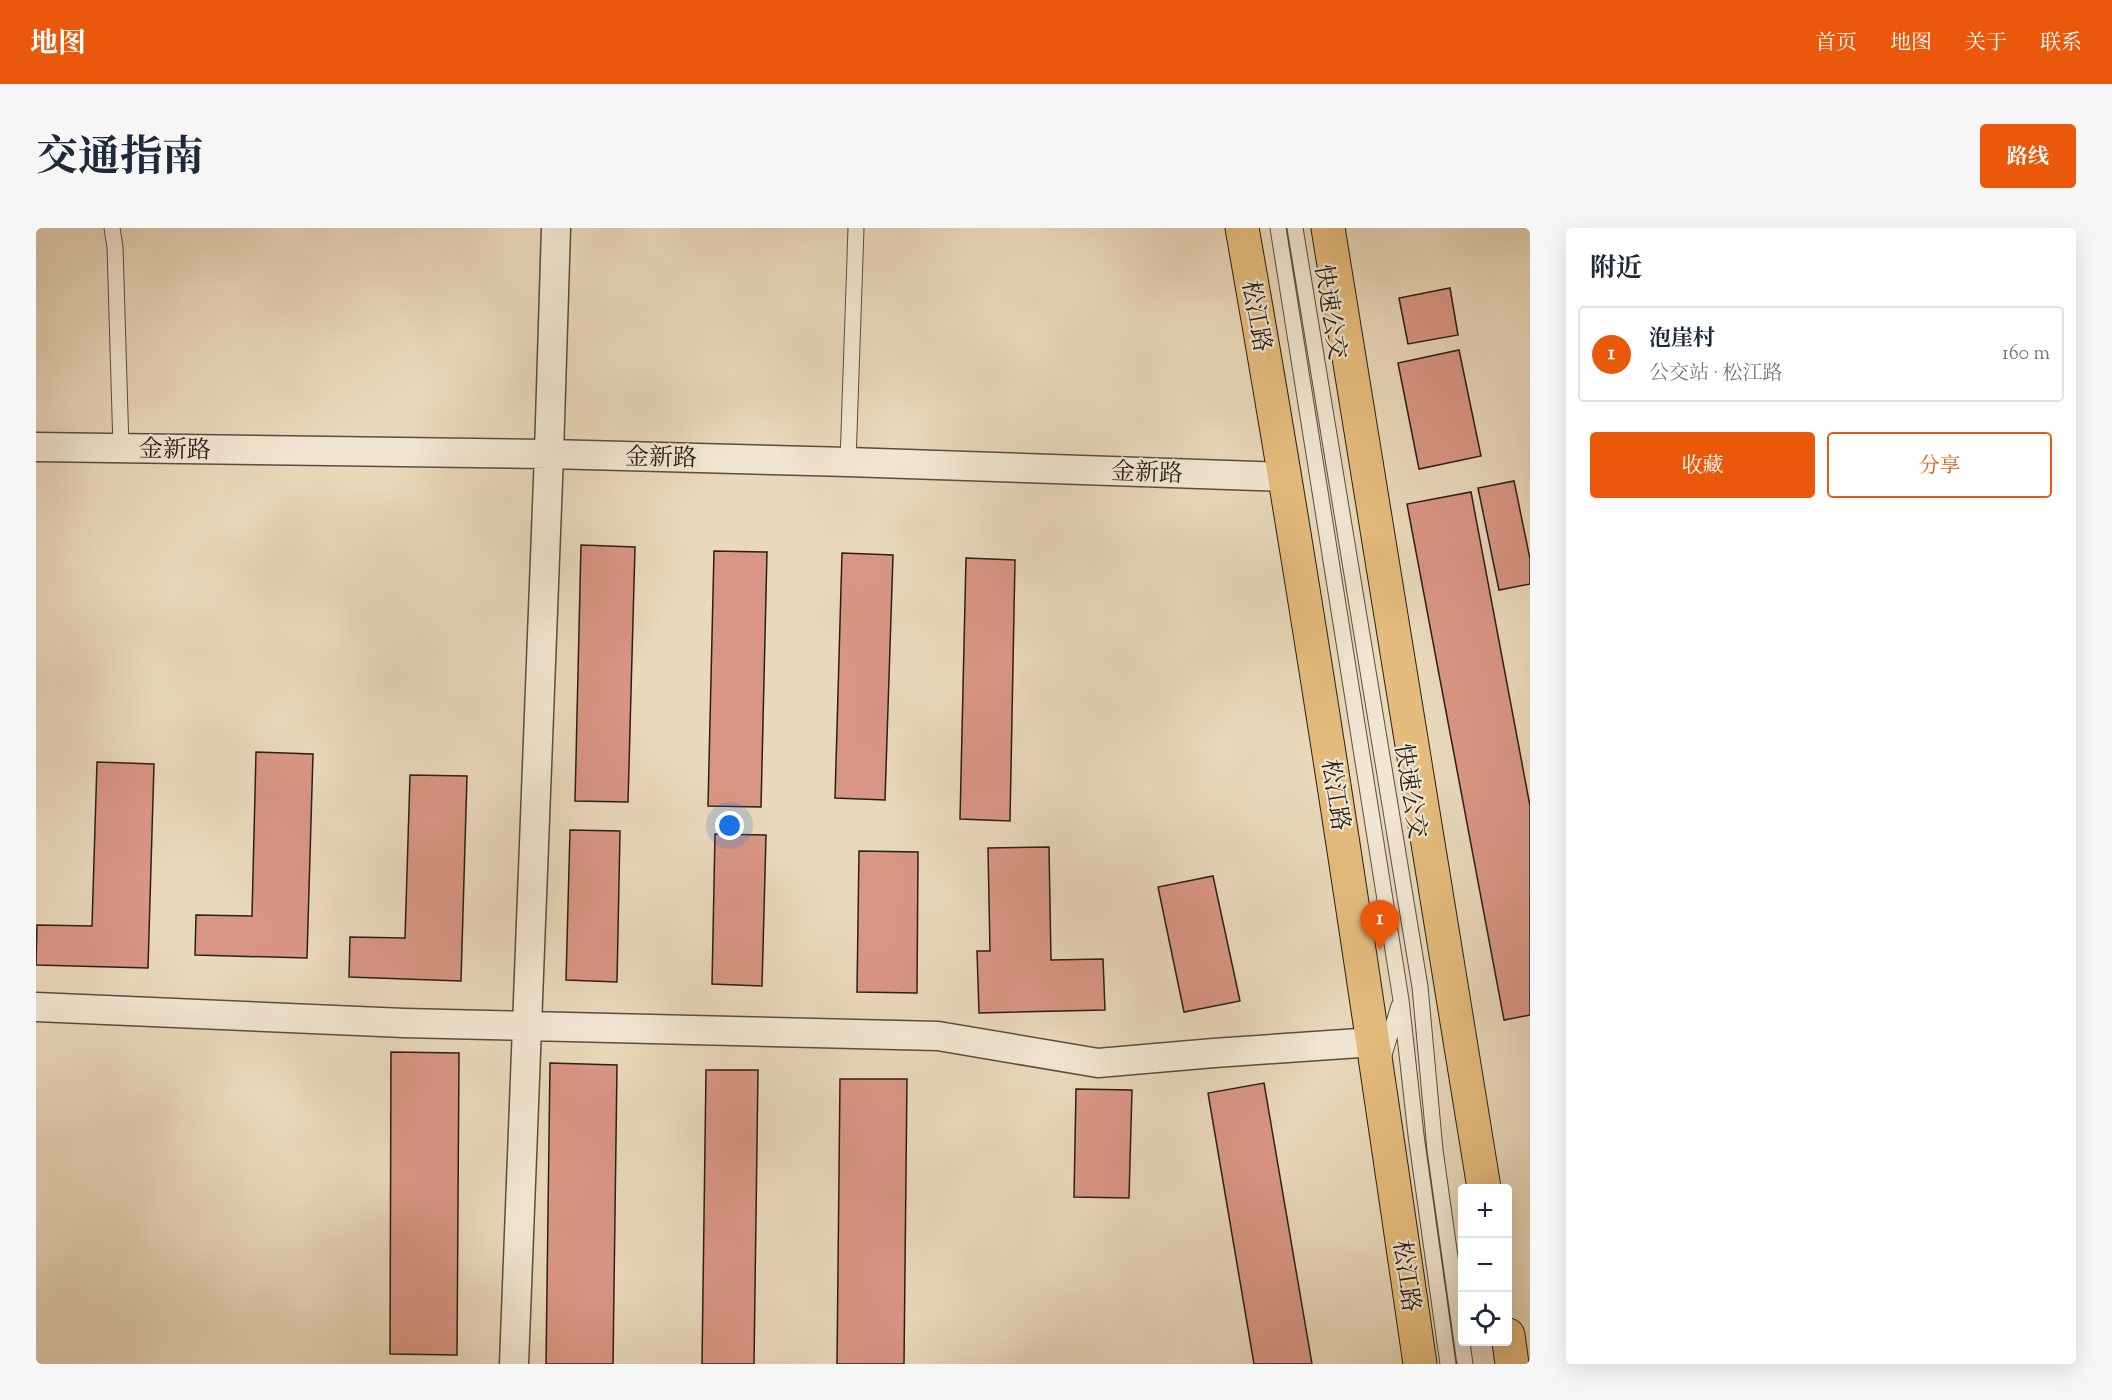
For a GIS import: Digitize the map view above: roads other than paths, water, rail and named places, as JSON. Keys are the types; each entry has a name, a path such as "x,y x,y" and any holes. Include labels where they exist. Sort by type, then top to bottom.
{"main road":[{"name":"松江路","path":"1242,228 1286,477 1376,1058 1420,1364"},
{"path":"1328,228 1483,1184"},
{"path":"1510,1346 1512,1364"}],"street":[{"path":"514,1364 556,228"},
{"name":"金新路","path":"36,447 549,454 1286,477"},
{"path":"36,1007 392,1023 939,1036 1098,1064 1214,1053 1376,1058"}],"lane":[{"path":"112,228 115,247 121,448"},
{"path":"848,462 856,228"},
{"name":"快速公交","path":"1278,228 1401,1000 1416,1135 1448,1364"},
{"name":"快速公交","path":"1294,228 1420,987 1435,1150 1465,1364"},
{"path":"1376,1058 1401,1000"}],"place":[{"name":"泡崖村","path":"1380,950"}]}
